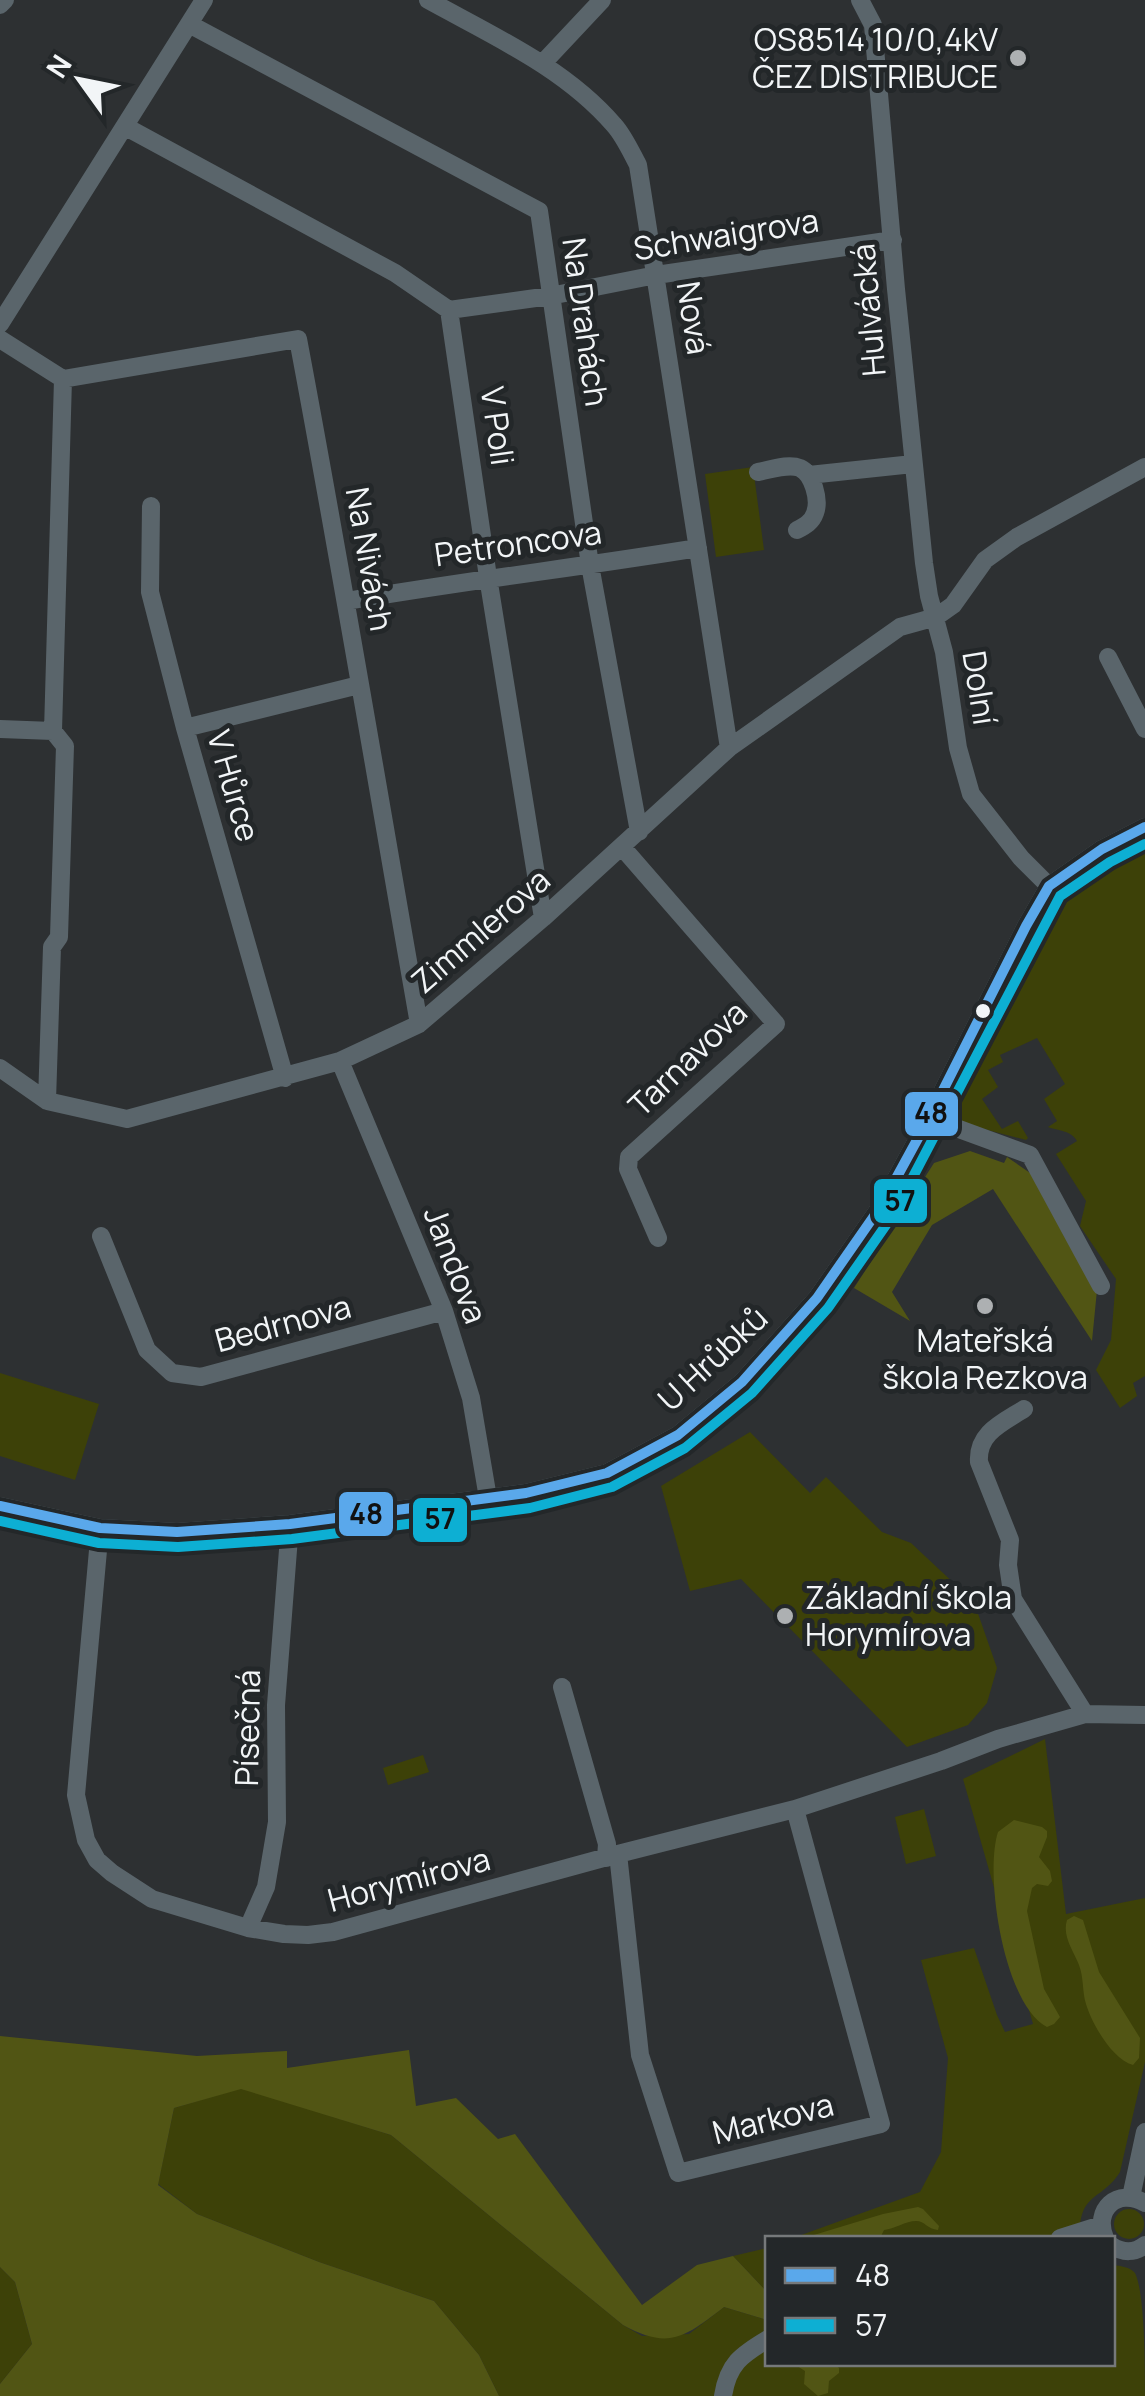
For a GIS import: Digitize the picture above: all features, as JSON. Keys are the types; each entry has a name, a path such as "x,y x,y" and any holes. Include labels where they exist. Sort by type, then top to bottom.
{"street":[{"path":"0,324 204,0"},
{"name":"Nová","path":"428,0 566,81 616,126 638,165 730,748"},
{"path":"542,64 602,0"},
{"name":"Hulvácká","path":"860,0 873,25 913,464 924,563 936,617"},
{"name":"Na Drahách","path":"189,24 539,211 590,565 639,832"},
{"path":"126,127 394,274 450,310"},
{"name":"Schwaigrova","path":"450,310 893,240"},
{"name":"V Poli","path":"450,310 543,918"},
{"path":"0,339 63,379 53,731 65,746 47,1101"},
{"name":"Na Nivách","path":"63,379 298,340 419,1024"},
{"path":"809,475 913,464"},
{"path":"758,472 787,467 800,468 809,475 816,511 808,524 797,530"},
{"name":"Dolní","path":"1049,886 1020,858 971,794 958,748 936,617 954,605 984,560 1017,537 1145,467"},
{"name":"V Hůrce","path":"151,506 150,592 286,1078"},
{"name":"Petroncova","path":"347,601 698,548"},
{"name":"Zimmlerova","path":"0,1068 47,1101 126,1119 340,1062 419,1024 543,918 730,748 900,627 936,617"},
{"path":"1108,657 1145,729"},
{"path":"185,728 359,685"},
{"path":"0,730 53,731"},
{"path":"1049,886 1102,848 1145,828"},
{"name":"Tarnavova","path":"622,847 776,1024 629,1156 628,1169 658,1238"},
{"name":"U Hrůbků","path":"2,1509 100,1528 178,1532 290,1524 526,1493 607,1473 678,1436 742,1382 817,1298 881,1206 1049,886"},
{"name":"Jandova","path":"340,1062 444,1311 471,1398 488,1498"},
{"path":"929,1118 1030,1155 1101,1286"},
{"name":"Bedrnova","path":"101,1236 146,1350 172,1373 202,1378 444,1311"},
{"path":"1024,1408 987,1433 978,1451 979,1462 1010,1540 1008,1566 1013,1599 1085,1714"},
{"name":"Písečná","path":"248,1928 266,1887 277,1822 276,1704 290,1524"},
{"name":"Horymírova","path":"100,1528 76,1795 86,1840 97,1860 152,1899 248,1928 284,1934 333,1932 795,1809 1085,1714 1145,1715"},
{"path":"562,1687 612,1856"},
{"name":"Markova","path":"612,1856 640,2056 678,2173 881,2124 795,1809"},
{"path":"1074,2236 1103,2232 1102,2216 1113,2201 1138,2200 1145,2132"},
{"path":"1115,2247 1144,2251"},
{"path":"723,2396 731,2366 765,2340"}],"green space":[{"path":"753,467 764,550 716,557 705,474"},
{"path":"1145,843 1145,1376 1133,1383 1137,1396 1120,1408 1096,1370 1111,1340 1116,1279 1080,1226 1086,1201 1056,1154 1077,1141 1068,1133 1048,1127 1057,1121 1044,1099 1065,1084 1037,1038 1000,1055 1003,1062 988,1070 998,1087 982,1099 1002,1129 1018,1121 1026,1140 950,1120 1001,998 1052,913 1089,874"},
{"path":"970,1151 1004,1163 1007,1157 1033,1175 1097,1290 1092,1341 993,1189 932,1225 892,1292 910,1321 854,1288 934,1163"},
{"path":"0,1373 99,1404 75,1480 0,1456"},
{"path":"750,1432 810,1493 826,1477 882,1532 911,1543 974,1602 997,1668 987,1703 968,1725 907,1747 741,1579 690,1591 661,1486"},
{"path":"1045,1739 1066,1914 1145,1898 1145,2062 1120,2172 1087,2205 1080,2236 799,2236 920,2192 941,2152 948,2058 921,1960 974,1948 1005,2032 1033,2024 963,1779"},
{"path":"423,1755 429,1772 388,1785 383,1768"},
{"path":"924,1809 936,1856 906,1864 895,1817"},
{"path":"1014,1820 1047,1831 1039,1857 1050,1871 1052,1881 1048,1886 1037,1884 1032,1888 1027,1911 1044,1989 1060,2017 1047,2027 1032,2014 1019,1993 996,1907 994,1852 998,1832"},
{"path":"1074,1916 1083,1920 1099,1972 1140,2038 1139,2058 1133,2065 1110,2048 1089,2012 1081,1970 1066,1932 1067,1920"},
{"path":"0,2036 197,2056 287,2051 287,2068 409,2050 416,2106 456,2098 498,2139 515,2134 642,2305 697,2265 733,2256 765,2290 765,2319 724,2307 677,2337 639,2333 623,2325 391,2135 241,2089 174,2108 158,2185 197,2214 319,2262 434,2301 479,2355 499,2396 0,2396 0,2384 32,2344 15,2282 0,2267"},
{"path":"241,2088 391,2135 623,2325 642,2336 689,2334 724,2307 765,2319 765,2366 1115,2366 1115,2265 1125,2267 1135,2273 1141,2297 1145,2396 499,2396 479,2355 434,2301 319,2262 197,2214 158,2184 174,2108"},
{"path":"918,2207 939,2226 938,2230 916,2221 884,2230 881,2236 811,2236"},
{"path":"1129,2209 1140,2213 1144,2224 1140,2235 1129,2239 1118,2235 1114,2224 1118,2213"},
{"path":"765,2248 765,2290 733,2256"},
{"path":"0,2267 15,2282 32,2344 0,2384"},
{"path":"797,2366 839,2368 839,2373 829,2381 828,2393 818,2396 804,2384 805,2371"}],"transit line":[{"name":"48","path":"0,1506 100,1528 177,1532 290,1524 526,1493 607,1473 678,1435 742,1382 817,1298 881,1206 1049,886 1102,849 1145,827"},
{"name":"57","path":"0,1521 99,1543 178,1547 292,1539 530,1508 612,1487 685,1448 752,1393 828,1308 893,1215 1060,896 1145,844"}],"place":[{"name":"OS8514 10/0,4kV ČEZ DISTRIBUCE","path":"1018,58"},
{"name":"Mateřská škola Rezkova","path":"985,1306"},
{"name":"Základní škola Horymírova","path":"785,1616"}]}
